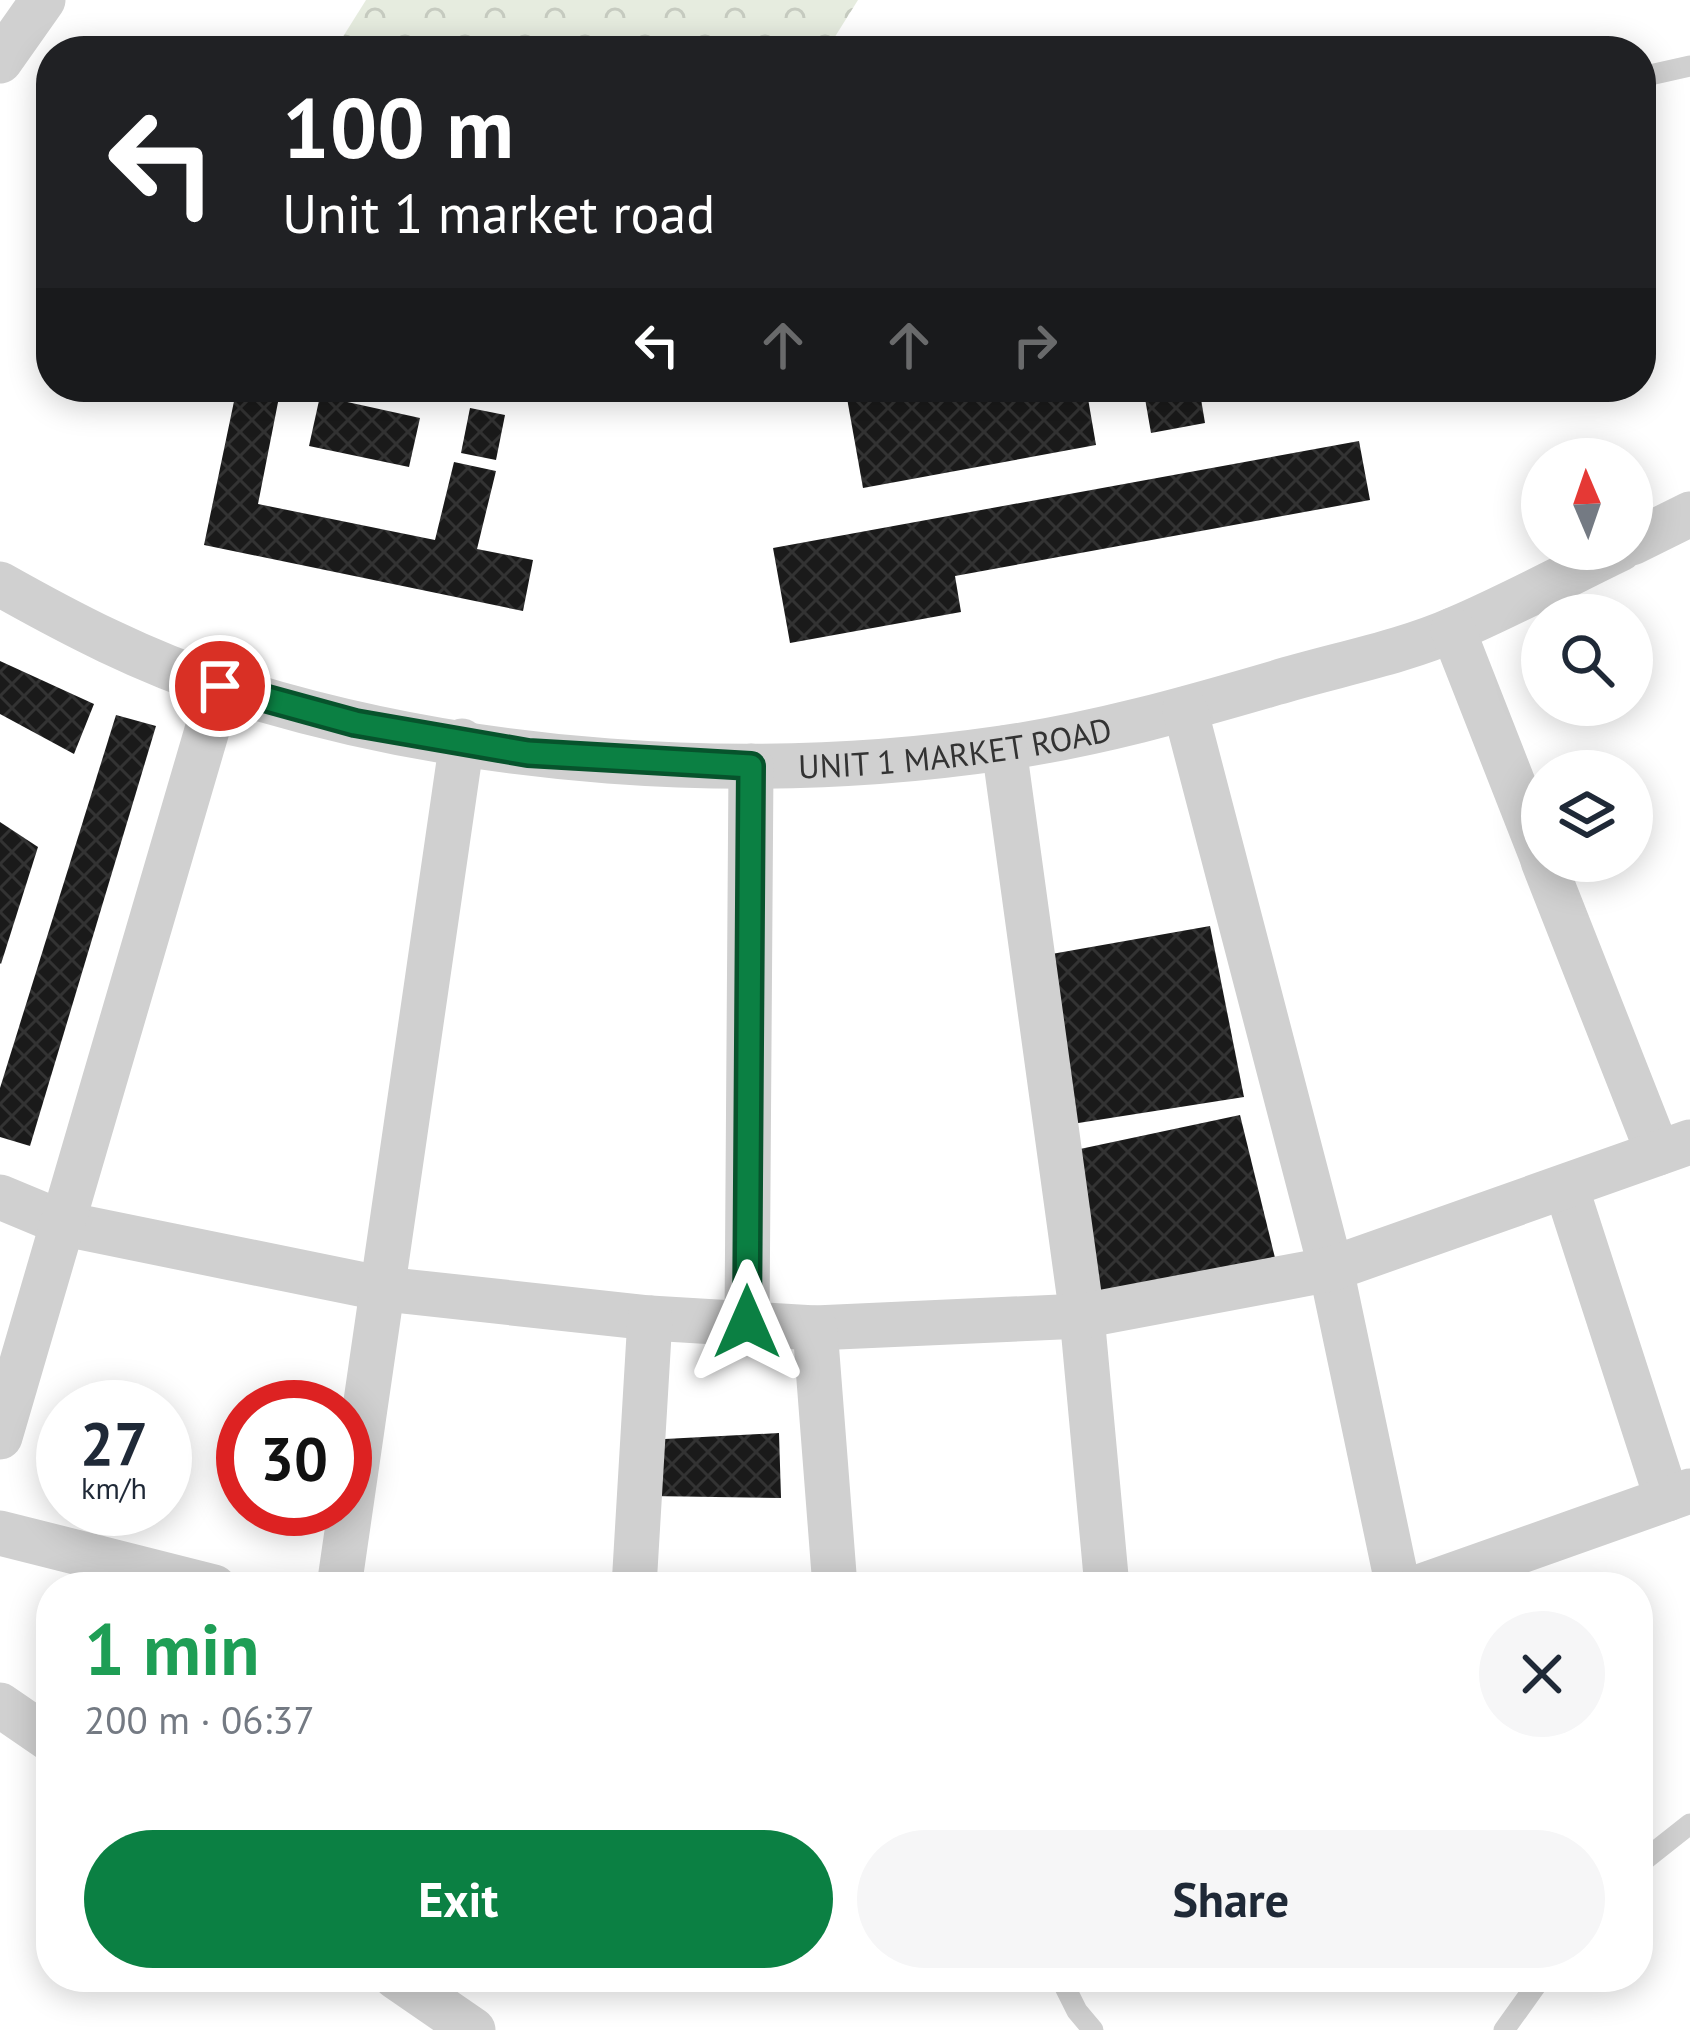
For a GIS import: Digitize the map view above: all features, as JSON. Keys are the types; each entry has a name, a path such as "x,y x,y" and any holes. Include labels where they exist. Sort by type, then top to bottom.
{"street":[{"path":"0,61 43,0"},
{"path":"1653,535 1687,522"},
{"name":"UNIT 1 MARKET ROAD","path":"0,584 103,639 220,686 355,723 528,753 751,766 862,763 1004,748 1185,709 1454,630 1577,570"},
{"path":"1454,630 1521,802"},
{"path":"0,1437 220,686"},
{"path":"1185,709 1331,1269 1395,1572"},
{"path":"341,1572 462,741"},
{"path":"1004,748 1082,1316 1106,1572"},
{"path":"747,1322 751,766"},
{"path":"0,1197 65,1224 384,1289 650,1318 815,1328 1082,1316 1331,1269 1674,1148 1553,882"},
{"path":"1461,1572 1678,1495 1566,1186"},
{"path":"635,1572 650,1318"},
{"path":"815,1328 834,1572"},
{"path":"0,1533 155,1572"},
{"path":"0,1705 36,1730"},
{"path":"418,1992 473,2030"}],"lane":[{"path":"1656,74 1690,66"},
{"path":"1653,1854 1689,1826"},
{"path":"1068,1992 1093,2030"},
{"path":"1504,2030 1531,1992"}],"green space":[{"path":"366,0 858,0 835,36 343,36"}],"building":[{"path":"234,402 278,402 258,504 435,540 454,462 496,471 477,549 533,560 523,611 204,545"},
{"path":"319,402 347,402 420,418 409,467 309,446"},
{"path":"848,402 1089,402 1096,445 863,488"},
{"path":"1146,402 1202,402 1205,423 1151,433"},
{"path":"470,408 505,415 496,460 461,453"},
{"path":"1359,441 1370,500 955,576 961,612 790,643 773,548"},
{"path":"0,661 94,704 74,754 0,714"},
{"path":"116,715 156,726 30,1146 0,1137 0,1088"},
{"path":"0,822 38,847 1,964 0,963"},
{"path":"1210,926 1244,1097 1072,1124 1046,955"},
{"path":"1240,1115 1277,1266 1101,1297 1080,1149"},
{"path":"779,1433 781,1498 649,1496 646,1440"}],"route":[{"path":"220,686 355,723 528,753 751,766 747,1322"}]}
